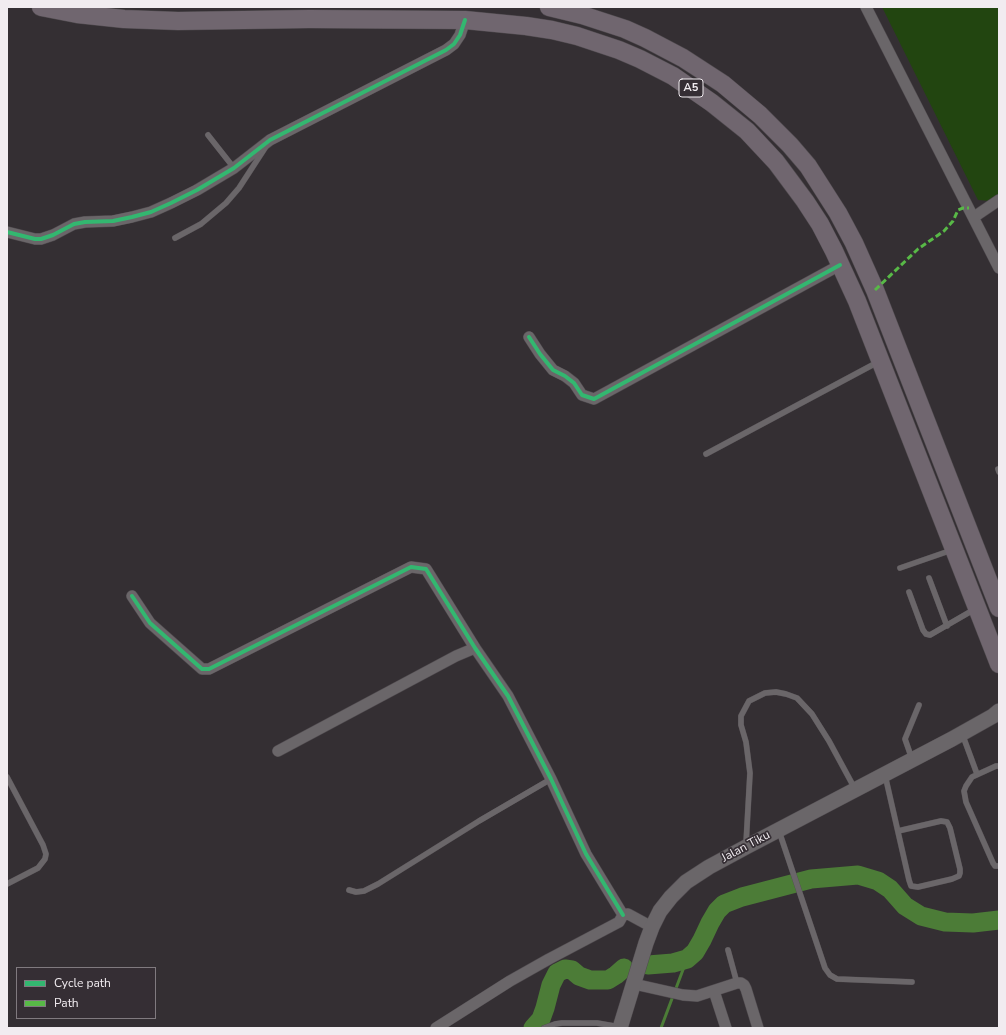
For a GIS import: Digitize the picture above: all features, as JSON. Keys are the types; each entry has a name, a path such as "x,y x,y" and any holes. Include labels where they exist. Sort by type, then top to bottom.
{"highway":[{"name":"A5","path":"42,7 77,14 140,20 466,20 526,26 577,36 619,50 673,76 712,102 747,131 776,162 791,181 820,224 857,301 999,664"},
{"name":"A5","path":"549,7 582,15 625,29 683,58 723,84 760,115 790,145 808,166 854,243 872,283 999,608"}],"main road":[{"name":"Jalan Tiku","path":"620,1027 652,927 660,912 671,897 686,882 709,867 885,773 958,738 999,711"},
{"name":"Jalan Tiku","path":"958,738 999,725"}],"street":[{"path":"866,7 999,268"},
{"path":"7,232 35,239 41,239 53,235 74,224 113,221 152,212 197,190 234,168 270,140 446,50 454,44 460,35 466,20"},
{"path":"974,217 999,200"},
{"path":"529,337 553,370 565,376 574,383 582,395 594,399 840,265"},
{"path":"132,596 150,623 202,669 209,669 411,567 426,569 475,648 508,696 551,779 586,854 623,915"},
{"path":"278,750 456,656 475,648"},
{"path":"623,915 628,914 652,927"},
{"path":"436,1028 549,958 619,922 623,915"},
{"path":"634,984 683,996 697,996 714,992 738,983 744,985 758,1028"},
{"path":"714,992 726,1028"}],"lane":[{"path":"208,135 234,168"},
{"path":"175,238 201,224 226,203 242,183 270,140"},
{"path":"706,454 880,361"},
{"path":"900,568 954,549"},
{"path":"929,578 947,626"},
{"path":"909,592 923,630 926,634 930,635 977,608"},
{"path":"746,847 750,773 746,742 741,725 741,716 750,701 764,693 776,692 797,698 812,714 829,741 855,789"},
{"path":"912,760 905,739 919,705"},
{"path":"958,738 977,774"},
{"path":"999,766 972,777 964,791 992,863 995,866 999,866"},
{"path":"885,773 898,831 911,886 918,887 959,876 960,869 950,828 946,822 941,821 898,831"},
{"path":"7,777 43,845 46,854 45,859 38,868 7,884"},
{"path":"349,890 356,892 364,891 378,884 479,821 551,779"},
{"path":"778,830 825,968 830,975 837,978 912,982"},
{"path":"728,950 738,983"},
{"path":"544,1028 554,1024 620,1027"}],"green space":[{"path":"882,7 999,7 999,195 991,201 978,200"}],"waterway":[{"path":"648,965 673,963 687,959 695,952 717,911 724,904 742,897 811,879 858,875 878,881 890,889 905,906 921,916 945,922 973,923 999,920"},
{"path":"675,991 687,959"},
{"path":"533,1028 541,1019 551,985 557,973 565,969 572,970 579,976 590,980 608,980 624,968"},
{"path":"661,1028 673,996"}],"marked path":[{"path":"875,290 918,249 944,231 953,221 958,210 969,208"}],"cycle path":[{"path":"7,232 35,239 41,239 53,235 74,224 113,221 132,217 151,212 171,203 197,190 234,168 270,140 446,50 454,44 460,35 465,20"},
{"path":"529,337 553,370 565,376 574,383 582,395 594,399 840,265"},
{"path":"132,596 150,623 202,669 209,669 411,567 426,569 475,648 508,696 551,779 586,854 623,915"}]}
